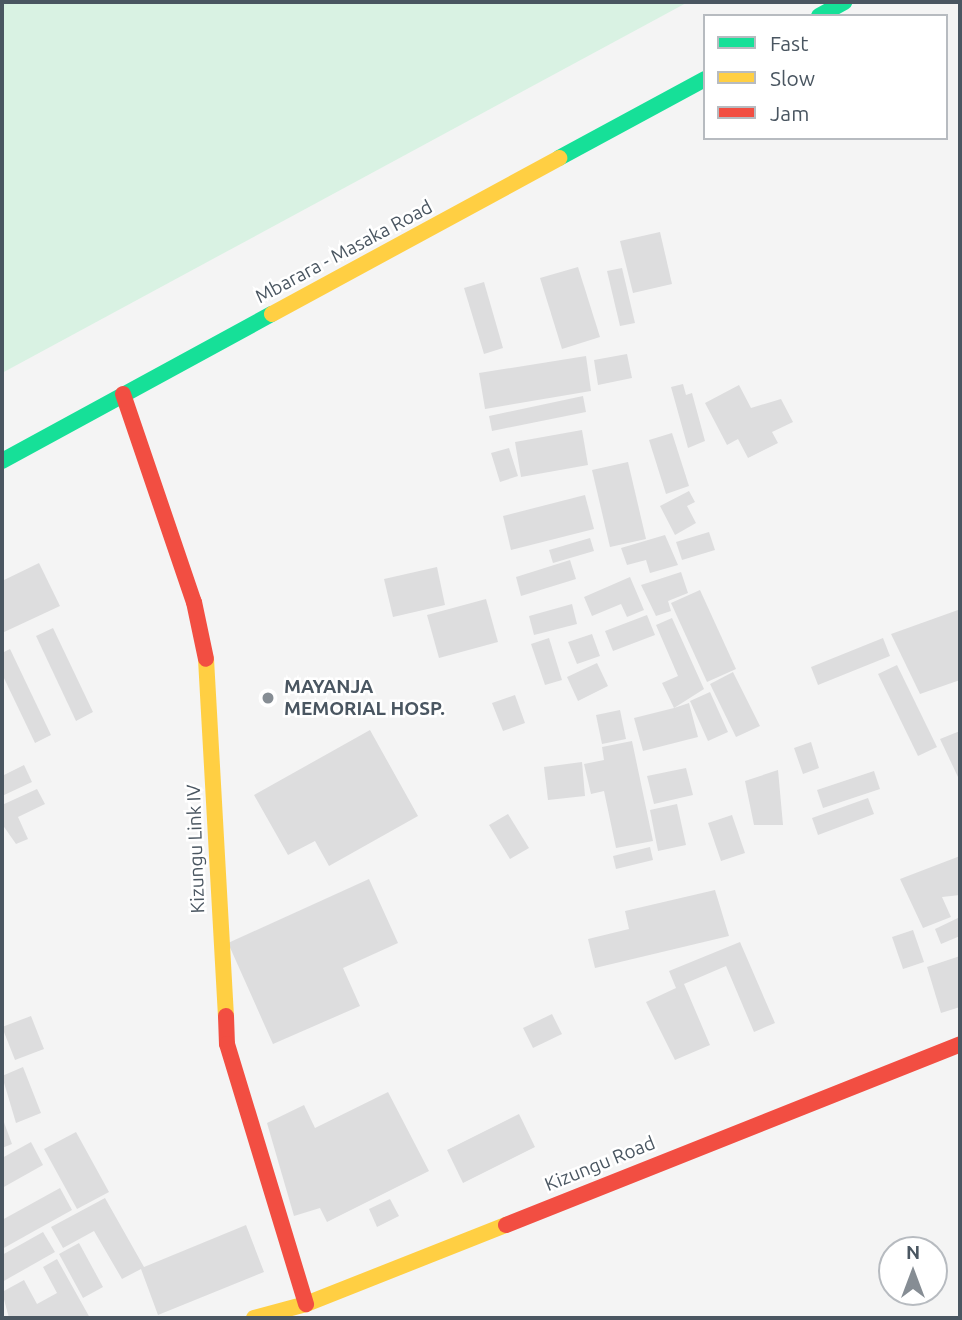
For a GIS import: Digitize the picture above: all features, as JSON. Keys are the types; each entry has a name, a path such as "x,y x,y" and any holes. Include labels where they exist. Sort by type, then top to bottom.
{"street":[{"path":"822,14 844,2"},
{"name":"Mbarara - Masaka Road","path":"2,461 703,80"},
{"name":"Kizungu Link IV","path":"123,394 194,602 209,674 227,1044 306,1304"},
{"name":"Kizungu Road","path":"254,1318 306,1304 960,1044"}],"green space":[{"path":"2,2 688,2 2,373"}],"building":[{"path":"660,232 672,284 633,293 620,241"},
{"path":"578,267 600,337 562,349 540,278"},
{"path":"622,268 635,323 620,326 607,271"},
{"path":"484,282 503,348 484,354 464,288"},
{"path":"627,354 632,378 598,385 594,360"},
{"path":"586,356 591,391 485,409 479,373"},
{"path":"683,384 686,395 692,393 705,441 688,448 671,387"},
{"path":"739,385 751,408 781,399 793,422 772,432 778,443 748,458 738,439 727,445 705,403"},
{"path":"583,396 586,412 492,431 489,416"},
{"path":"582,430 588,465 521,477 515,442"},
{"path":"672,433 689,486 666,494 649,440"},
{"path":"509,448 518,476 500,482 491,453"},
{"path":"628,462 646,539 610,547 592,470"},
{"path":"689,491 695,502 687,506 696,523 675,535 660,506"},
{"path":"585,495 594,529 511,550 503,516"},
{"path":"709,532 715,550 682,560 676,542"},
{"path":"665,535 678,565 650,573 646,560 627,565 621,548"},
{"path":"590,538 594,551 553,563 549,550"},
{"path":"570,560 576,579 521,596 516,577"},
{"path":"39,563 60,606 2,633 2,581"},
{"path":"437,567 445,605 393,617 384,579"},
{"path":"681,572 688,593 668,601 671,611 656,616 641,585"},
{"path":"630,577 644,610 627,617 621,604 592,616 584,597"},
{"path":"700,590 736,669 707,682 671,603"},
{"path":"486,599 498,642 439,658 427,615"},
{"path":"572,604 577,624 534,635 529,616"},
{"path":"958,610 960,680 920,694 891,634"},
{"path":"647,615 655,635 613,651 605,631"},
{"path":"672,618 704,689 674,708 662,683 678,676 656,625"},
{"path":"53,628 93,712 76,721 36,636"},
{"path":"592,634 600,656 577,664 568,642"},
{"path":"549,638 562,680 545,685 531,644"},
{"path":"883,638 890,656 818,685 811,667"},
{"path":"10,649 51,735 35,743 2,674 2,653"},
{"path":"597,663 608,686 578,701 567,677"},
{"path":"897,665 937,747 918,756 878,674"},
{"path":"733,672 760,726 736,737 710,684"},
{"path":"710,692 728,732 708,741 690,701"},
{"path":"515,695 525,723 503,731 492,703"},
{"path":"689,703 698,737 643,751 634,718"},
{"path":"620,710 626,739 602,744 596,715"},
{"path":"370,730 418,816 329,866 315,841 288,855 254,795"},
{"path":"960,731 960,776 958,777 940,739"},
{"path":"632,741 653,841 616,848 604,791 591,794 584,764 604,760 602,747"},
{"path":"811,742 819,768 803,774 794,748"},
{"path":"582,762 585,796 548,800 544,767"},
{"path":"24,765 32,782 2,796 2,776"},
{"path":"686,768 693,795 654,804 647,776"},
{"path":"778,770 783,825 754,825 745,781"},
{"path":"874,771 880,789 823,808 817,790"},
{"path":"37,789 45,804 18,817 28,839 16,844 2,824 2,805"},
{"path":"868,798 874,814 818,835 812,818"},
{"path":"677,804 686,845 658,851 650,810"},
{"path":"508,814 529,848 510,859 489,825"},
{"path":"732,815 745,853 721,861 708,823"},
{"path":"650,847 653,860 616,869 613,856"},
{"path":"960,856 960,895 942,897 951,917 923,928 900,879"},
{"path":"369,879 398,943 343,968 360,1006 273,1044 228,943"},
{"path":"715,890 729,936 595,968 588,939 629,929 625,911"},
{"path":"960,917 960,936 941,944 935,929"},
{"path":"913,930 924,962 903,969 892,937"},
{"path":"740,942 775,1023 754,1032 726,966 684,984 710,1045 675,1060 646,1002 676,988 669,971"},
{"path":"960,956 960,1007 941,1013 927,967"},
{"path":"552,1014 562,1034 533,1048 523,1028"},
{"path":"31,1016 44,1049 15,1060 2,1027"},
{"path":"23,1067 41,1113 16,1123 2,1076"},
{"path":"388,1092 429,1171 327,1222 320,1208 294,1216 267,1123 304,1105 315,1128"},
{"path":"519,1114 535,1147 463,1183 447,1150"},
{"path":"2,1117 12,1144 2,1148"},
{"path":"76,1132 109,1192 77,1209 44,1149"},
{"path":"31,1142 43,1165 2,1188 2,1158"},
{"path":"60,1188 72,1210 2,1249 2,1220"},
{"path":"105,1198 144,1267 246,1225 264,1272 158,1315 141,1269 122,1279 94,1231 63,1248 51,1227"},
{"path":"390,1199 399,1216 377,1227 369,1209"},
{"path":"43,1232 55,1252 2,1282 2,1255"},
{"path":"79,1243 103,1287 83,1298 59,1254"},
{"path":"57,1259 90,1318 9,1318 2,1292 24,1280 37,1304 57,1293 43,1267"}],"traffic: fast":[{"path":"823,14 844,2"},
{"path":"559,158 703,80"},
{"path":"2,461 272,314"}],"traffic: slow":[{"path":"272,314 559,158"},
{"path":"206,659 226,1016"},
{"path":"254,1318 306,1304 506,1225"}],"traffic: jam":[{"path":"123,394 194,602 206,659"},
{"path":"226,1016 227,1044 306,1304"},
{"path":"506,1225 960,1044"}],"place":[{"name":"MAYANJA MEMORIAL HOSP.","path":"268,698"}]}
